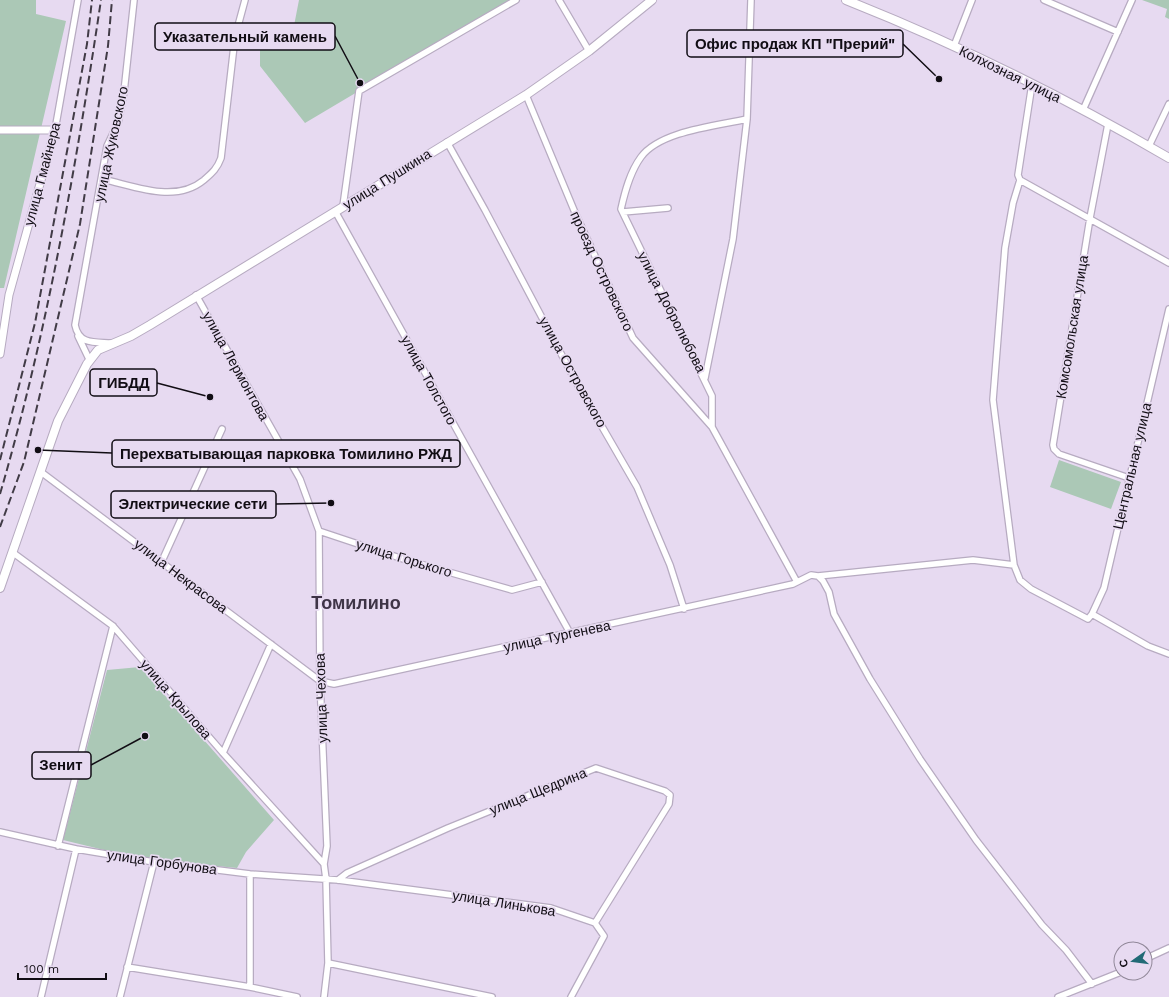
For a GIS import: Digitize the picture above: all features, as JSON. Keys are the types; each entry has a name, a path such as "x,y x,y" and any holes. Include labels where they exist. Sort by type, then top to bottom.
{"main road":[{"name":"улица Пушкина","path":"89,359 98,350 130,336 526,95 589,51 652,0"},
{"name":"Колхозная улица","path":"846,0 954,46 1032,84 1083,110 1169,158"},
{"path":"0,588 58,421 89,359"}],"street":[{"name":"улица Гмайнера","path":"0,350 9,295 55,130 78,0"},
{"name":"улица Жуковского","path":"89,359 77,334 75,325 107,146 118,124 123,98 134,0"},
{"path":"102,179 172,193 183,192 196,187 217,169 221,158 235,37 246,0"},
{"path":"343,206 359,91 516,0"},
{"path":"559,0 589,51"},
{"name":"улица Добролюбова","path":"705,378 733,239 747,120 751,0"},
{"path":"954,46 972,0"},
{"path":"1044,0 1118,32"},
{"path":"1083,110 1132,0"},
{"path":"1032,84 1018,175 1020,180 1012,203 1005,248 993,400 1014,565 1020,580 1031,589 1090,616 1148,646 1169,654"},
{"name":"проезд Островского","path":"526,95 576,215 633,338 712,426 795,583"},
{"path":"1149,146 1169,104"},
{"path":"668,208 623,212 621,209 626,185 641,157 659,141 701,129 747,120"},
{"name":"Комсомольская улица","path":"1108,124 1090,218 1053,445 1054,449 1059,454 1129,478"},
{"path":"0,130 55,130"},
{"name":"улица Островского","path":"447,142 485,210 575,380 637,487 670,565 684,609"},
{"path":"1020,180 1169,263"},
{"name":"улица Толстого","path":"335,211 570,633"},
{"name":"улица Добролюбова","path":"623,212 668,303 693,359 705,378"},
{"name":"улица Лермонтова","path":"196,295 300,479 319,531"},
{"name":"Центральная улица","path":"1090,616 1104,588 1169,310"},
{"path":"77,334 83,340 114,344"},
{"path":"705,378 712,396 712,426"},
{"path":"162,561 222,429"},
{"name":"улица Некрасова","path":"41,472 162,561 320,681"},
{"name":"улица Горького","path":"319,531 406,560 512,590 542,582"},
{"name":"улица Чехова","path":"319,531 320,681 326,846 324,864 326,879 328,963 324,997"},
{"name":"улица Крылова","path":"12,552 113,626 223,753 324,864"},
{"name":"улица Тургенева","path":"320,681 334,684 684,609 795,583 812,575 818,576 973,560 1014,565"},
{"path":"818,576 823,581 829,592 834,614 870,679 924,765 976,840 1042,925 1066,950 1092,984"},
{"path":"58,846 113,626"},
{"path":"223,753 271,644"},
{"name":"улица Щедрина","path":"338,880 347,873 448,828 596,768 665,791 670,795 669,804 595,923"},
{"name":"улица Горбунова","path":"0,832 58,846 154,862 250,874 326,879"},
{"path":"40,997 76,849"},
{"path":"120,997 154,862"},
{"path":"250,874 250,987"},
{"name":"улица Линькова","path":"326,879 551,908 595,923"},
{"path":"571,997 604,936 595,923"},
{"path":"1153,955 1169,948"},
{"path":"328,963 492,997"},
{"path":"127,967 250,987 297,997"},
{"path":"1058,997 1113,975"}],"green space":[{"path":"0,0 36,0 36,14 66,21 4,288 0,288"},
{"path":"299,0 512,0 305,123 260,66 260,46 292,36"},
{"path":"1142,0 1169,0 1169,19 1165,17 1167,9"},
{"path":"1059,460 1121,482 1111,509 1050,487"},
{"path":"140,667 274,820 246,852 237,868 137,858 63,840 107,670"}],"railway":[{"path":"0,460 35,323 87,44 92,0"},
{"path":"0,494 32,372 59,249 101,0"},
{"path":"0,527 24,462 80,224 108,46 112,0"}],"place":[{"name":"Офис продаж КП \"Прерий\"","path":"939,79"},
{"name":"Указательный камень","path":"360,83"},
{"name":"ГИБДД","path":"210,397"},
{"name":"Перехватывающая парковка Томилино РЖД","path":"38,450"},
{"name":"Электрические сети","path":"331,503"},
{"name":"Зенит","path":"145,736"}],"district":[{"name":"Томилино","path":"356,602"}]}
